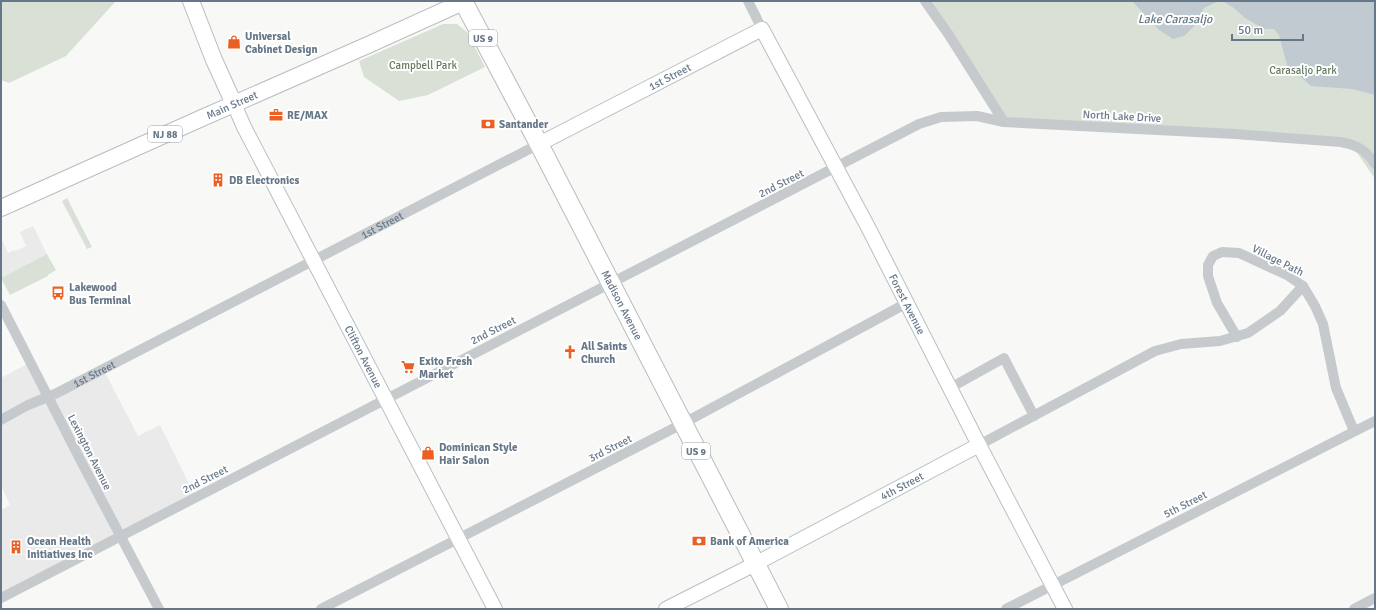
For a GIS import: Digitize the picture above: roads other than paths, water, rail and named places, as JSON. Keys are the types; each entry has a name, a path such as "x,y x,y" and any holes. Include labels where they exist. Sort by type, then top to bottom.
{"highway":[{"name":"Madison Avenue","path":"463,1 539,144 682,424 779,609"}],"main road":[{"path":"190,1 234,104"},
{"name":"Main Street","path":"1,208 371,44 463,1"}],"street":[{"name":"Forest Avenue","path":"748,1 869,230 1065,609"},
{"path":"925,1 949,34 1004,122"},
{"name":"1st Street","path":"1,420 762,29"},
{"name":"Clifton Avenue","path":"234,104 244,128 495,609"},
{"name":"2nd Street","path":"1,598 919,124 941,117 977,116 1004,122"},
{"name":"North Lake Drive","path":"1004,122 1235,134 1341,142 1354,144 1365,152 1375,164"},
{"name":"Village Path","path":"1237,337 1217,303 1208,276 1208,265 1213,256 1222,252 1239,253 1286,275 1303,286 1315,306 1322,324 1336,388 1354,431"},
{"name":"Village Path","path":"1137,361 1155,351 1181,344 1220,340 1237,337 1248,333 1280,311 1303,286"},
{"name":"3rd Street","path":"322,609 682,424 907,303"},
{"name":"Lexington Avenue","path":"1,305 159,609"},
{"path":"950,388 1004,358 1034,416"},
{"name":"4th Street","path":"666,609 755,564 1137,361"},
{"name":"5th Street","path":"1006,609 1375,421"},
{"path":"1354,609 1375,598"}],"water":[{"name":"Lake Carasaljo","path":"1132,1 1219,1 1204,8 1195,25 1184,36 1173,39 1159,30"},
{"name":"Lake Carasaljo","path":"1222,1 1375,1 1375,95 1352,89 1311,86 1287,65 1279,35 1274,29 1264,29 1245,18 1234,8"}],"place":[{"name":"Universal Cabinet Design","path":"234,42"},
{"name":"RE/MAX","path":"276,115"},
{"name":"Santander","path":"488,124"},
{"name":"DB Electronics","path":"218,180"},
{"name":"Lakewood Bus Terminal","path":"58,293"},
{"name":"All Saints Church","path":"570,352"},
{"name":"Exito Fresh Market","path":"408,367"},
{"name":"Dominican Style Hair Salon","path":"428,453"},
{"name":"Bank of America","path":"699,541"},
{"name":"Ocean Health Initiatives Inc","path":"16,547"}],"park label":[{"name":"Campbell Park","path":"423,65"},
{"name":"Carasaljo Park","path":"1303,70"}]}
